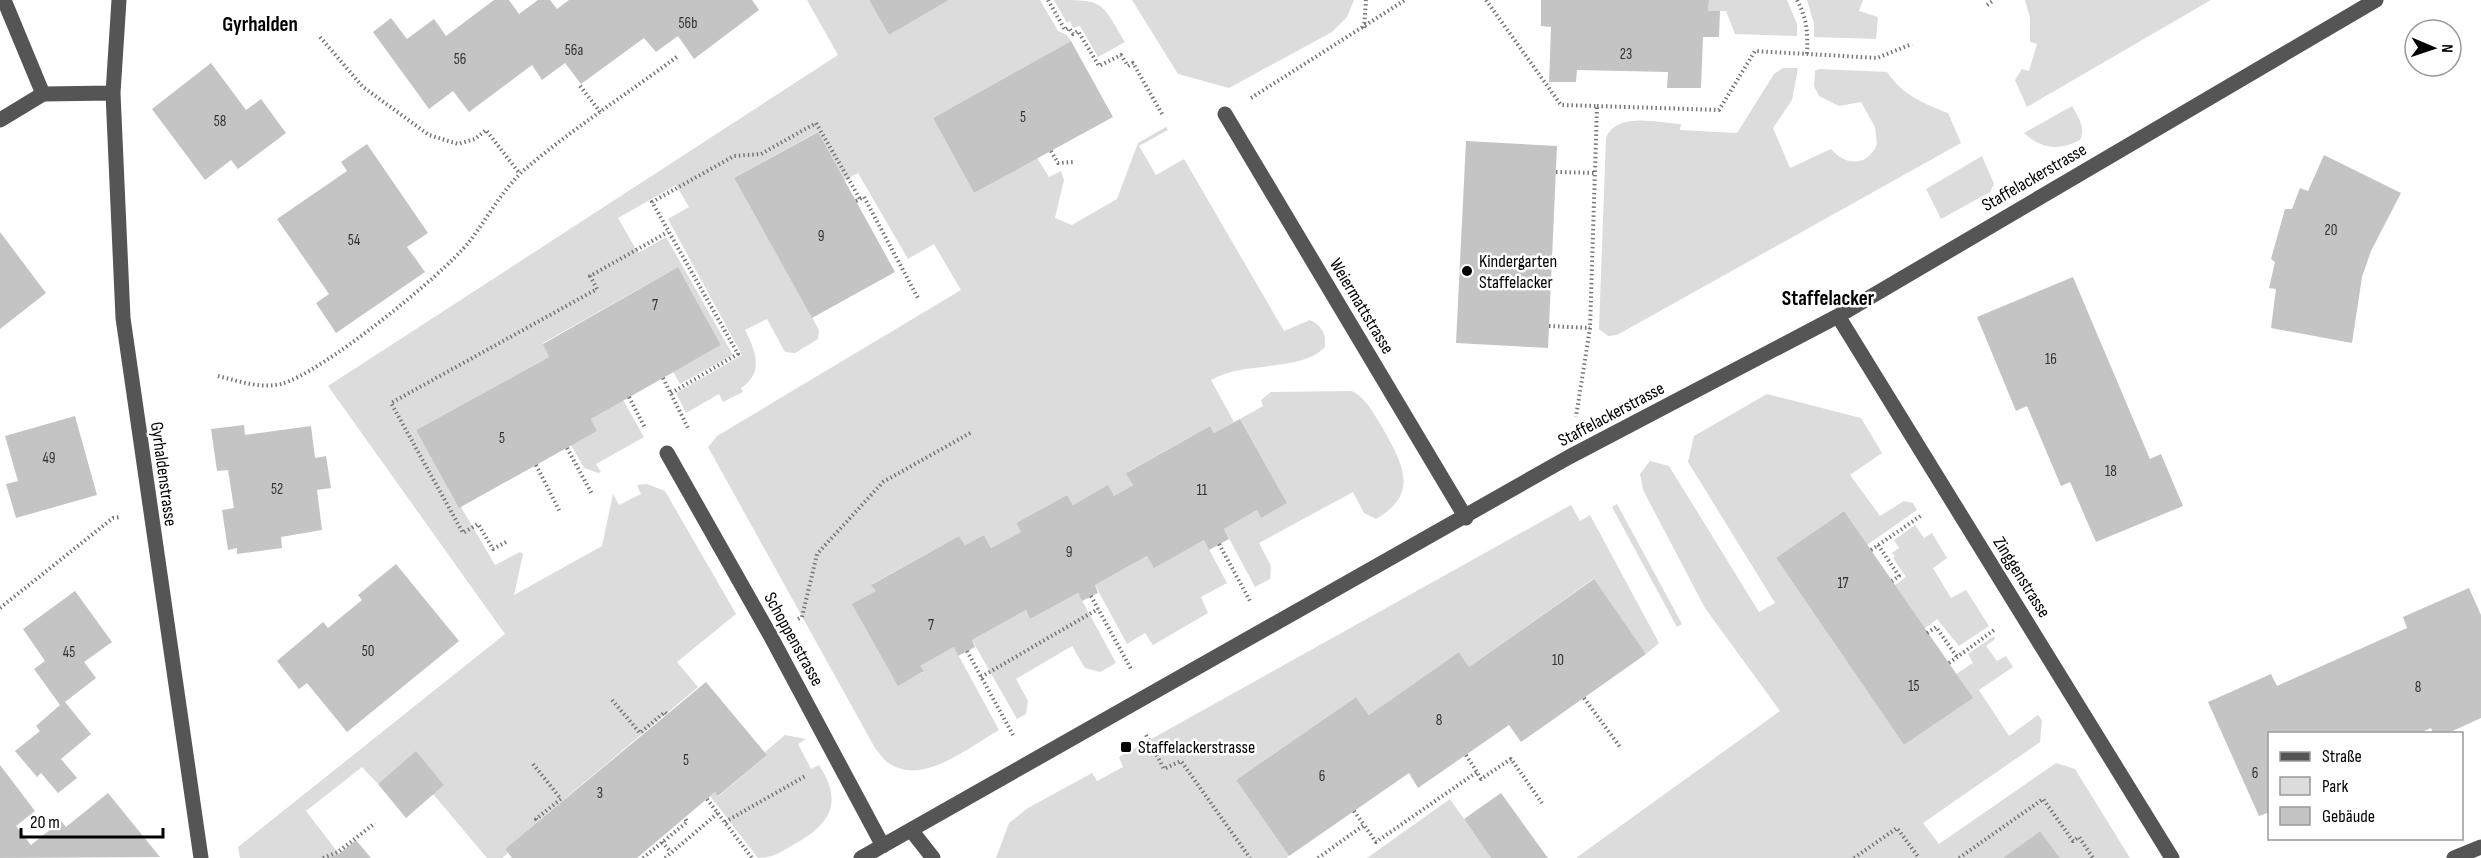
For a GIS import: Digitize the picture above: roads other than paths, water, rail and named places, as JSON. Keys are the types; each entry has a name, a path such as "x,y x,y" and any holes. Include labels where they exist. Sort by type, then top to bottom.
{"street":[{"path":"4,0 43,94"},
{"name":"Gyrhaldenstrasse","path":"119,0 113,93 123,318 201,858"},
{"name":"Staffelackerstrasse","path":"861,858 1145,696 1466,518 1569,457 1838,316 2376,0"},
{"path":"0,120 43,94 113,93"},
{"name":"Weiermattstrasse","path":"1225,114 1466,518"},
{"name":"Zinggenstrasse","path":"1838,316 2172,858"},
{"name":"Schoppenstrasse","path":"667,453 770,635 883,846"},
{"path":"911,830 933,858"},
{"path":"2454,858 2481,847"}],"place":[{"name":"Kindergarten Staffelacker","path":"1467,271"},
{"name":"Staffelackerstrasse","path":"1126,747"}],"district":[{"name":"Gyrhalden","path":"260,24"},
{"name":"Staffelacker","path":"1828,298"}]}
